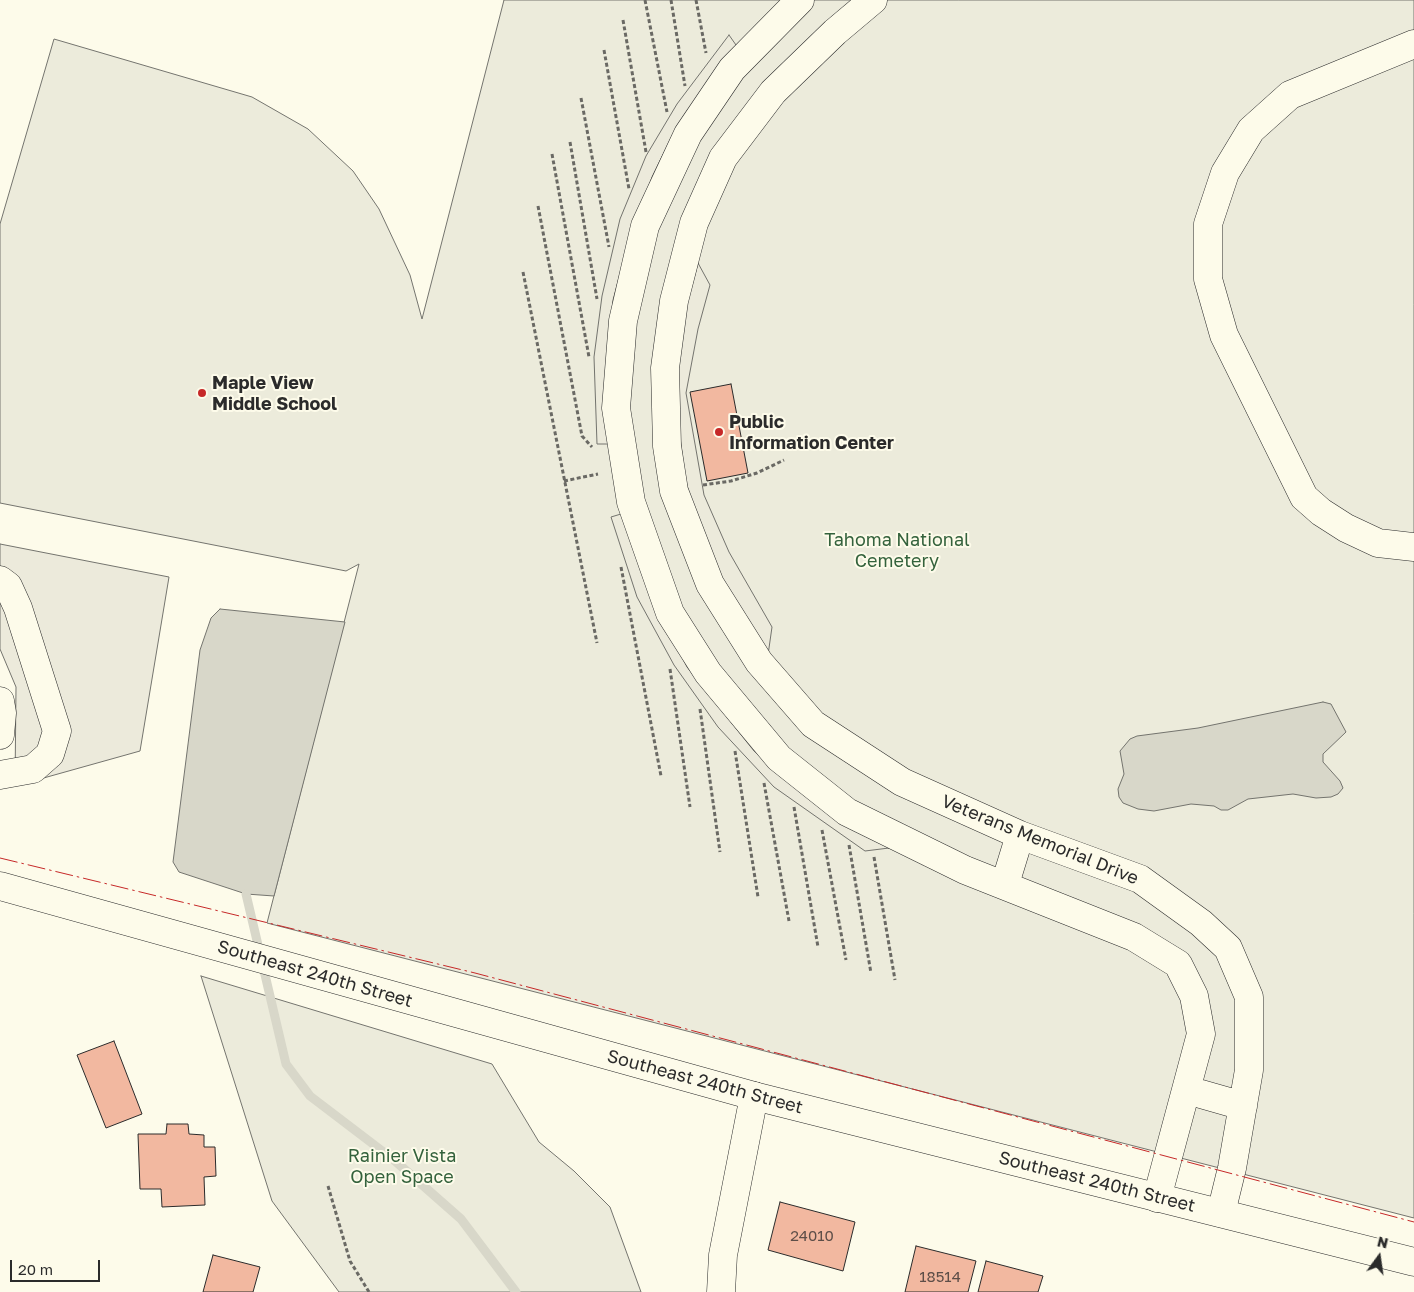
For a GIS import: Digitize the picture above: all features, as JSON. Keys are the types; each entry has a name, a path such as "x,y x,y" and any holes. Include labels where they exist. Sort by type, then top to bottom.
{"street":[{"path":"800,0 732,69 714,95 692,129 645,226 623,321 616,408 631,502 670,614 774,770 814,785 842,808 965,870 1005,884 1134,937 1178,964 1194,996 1201,1034 1158,1198"},
{"name":"Veterans Memorial Drive","path":"872,0 835,32 773,92 723,158 694,223 674,302 665,368 667,446 674,492 710,584 759,662 813,724 902,782 1020,835 1140,878 1201,923 1228,948 1249,997 1249,1070 1232,1168 1221,1213"},
{"path":"1414,44 1290,95 1251,130 1225,173 1208,224 1208,278 1224,335 1304,497 1321,512 1346,528 1378,544 1414,548"},
{"path":"0,580 8,586 18,608 58,731 50,754 33,769 0,775"},
{"path":"0,701 2,713 0,735"},
{"path":"1005,884 1020,835"},
{"name":"Southeast 240th Street","path":"0,886 754,1096 1414,1262"},
{"path":"1187,1090 1243,1106"},
{"path":"720,1292 723,1255 754,1096"}],"path":[{"path":"645,0 667,113"},
{"path":"671,0 692,129"},
{"path":"696,0 714,95"},
{"path":"623,20 647,156"},
{"path":"604,50 630,192"},
{"path":"581,98 610,253"},
{"path":"570,142 599,309"},
{"path":"552,154 590,365"},
{"path":"538,206 582,436 598,453"},
{"path":"523,272 597,643"},
{"path":"699,485 731,481 757,473 784,460"},
{"path":"564,481 602,474"},
{"path":"620,561 661,776"},
{"path":"668,661 690,807"},
{"path":"699,705 720,852"},
{"path":"733,742 758,896"},
{"path":"774,770 789,921"},
{"path":"774,770 818,947"},
{"path":"814,785 846,960"},
{"path":"842,808 871,973"},
{"path":"868,822 895,980"},
{"path":"328,1186 350,1260 369,1292"}],"green space":[{"name":"Tahoma National Cemetery","path":"504,0 1414,0 1414,1218 267,923 359,564 346,571 0,503 0,224 54,39 252,97 308,129 353,171 379,209 410,275 422,319"},
{"name":"Rainier Vista Open Space","path":"201,976 492,1064 539,1142 574,1171 610,1207 641,1292 339,1292 272,1201"}],"shaded area":[{"path":"729,35 736,45 672,136 652,177 623,263 613,300 607,364 609,444 597,444 594,357 602,296 620,219 646,156 677,104"},
{"path":"698,263 710,285 698,329 686,393 704,495 729,552 772,627 768,655 731,599 701,537 685,478 680,437 677,363 685,311"},
{"path":"621,514 647,585 687,667 754,751 821,808 889,848 865,851 774,787 718,727 674,665 637,597 611,517"},
{"path":"0,544 169,577 140,751 15,786 16,687 0,649"},
{"path":"220,609 345,622 274,896 246,894 179,872 173,862 200,650 211,618"},
{"path":"1323,702 1331,704 1346,732 1323,754 1323,762 1340,781 1343,788 1338,794 1331,797 1316,798 1293,794 1248,799 1228,810 1221,810 1214,806 1191,804 1154,811 1138,809 1123,803 1119,797 1118,789 1124,774 1120,751 1130,739 1137,736 1198,728"}],"building":[{"name":"Public Information Center","path":"731,384 748,473 707,481 690,392"},
{"path":"114,1041 142,1114 106,1128 77,1055"},
{"path":"167,1124 188,1124 189,1134 204,1135 204,1147 215,1147 216,1176 204,1177 205,1205 162,1207 161,1189 140,1189 138,1134 166,1134"},
{"path":"780,1202 855,1222 843,1271 768,1250"},
{"path":"916,1246 976,1261 968,1292 905,1292"},
{"path":"213,1255 260,1267 253,1292 203,1292"},
{"path":"986,1261 1043,1276 1038,1292 978,1292"}],"waterway":[{"path":"246,894 286,1064 310,1096 394,1160 461,1219 516,1292"}],"power":[{"path":"0,858 475,973 1414,1222"}],"place":[{"name":"Maple View Middle School","path":"202,393"},
{"name":"Public Information Center","path":"719,432"}]}
